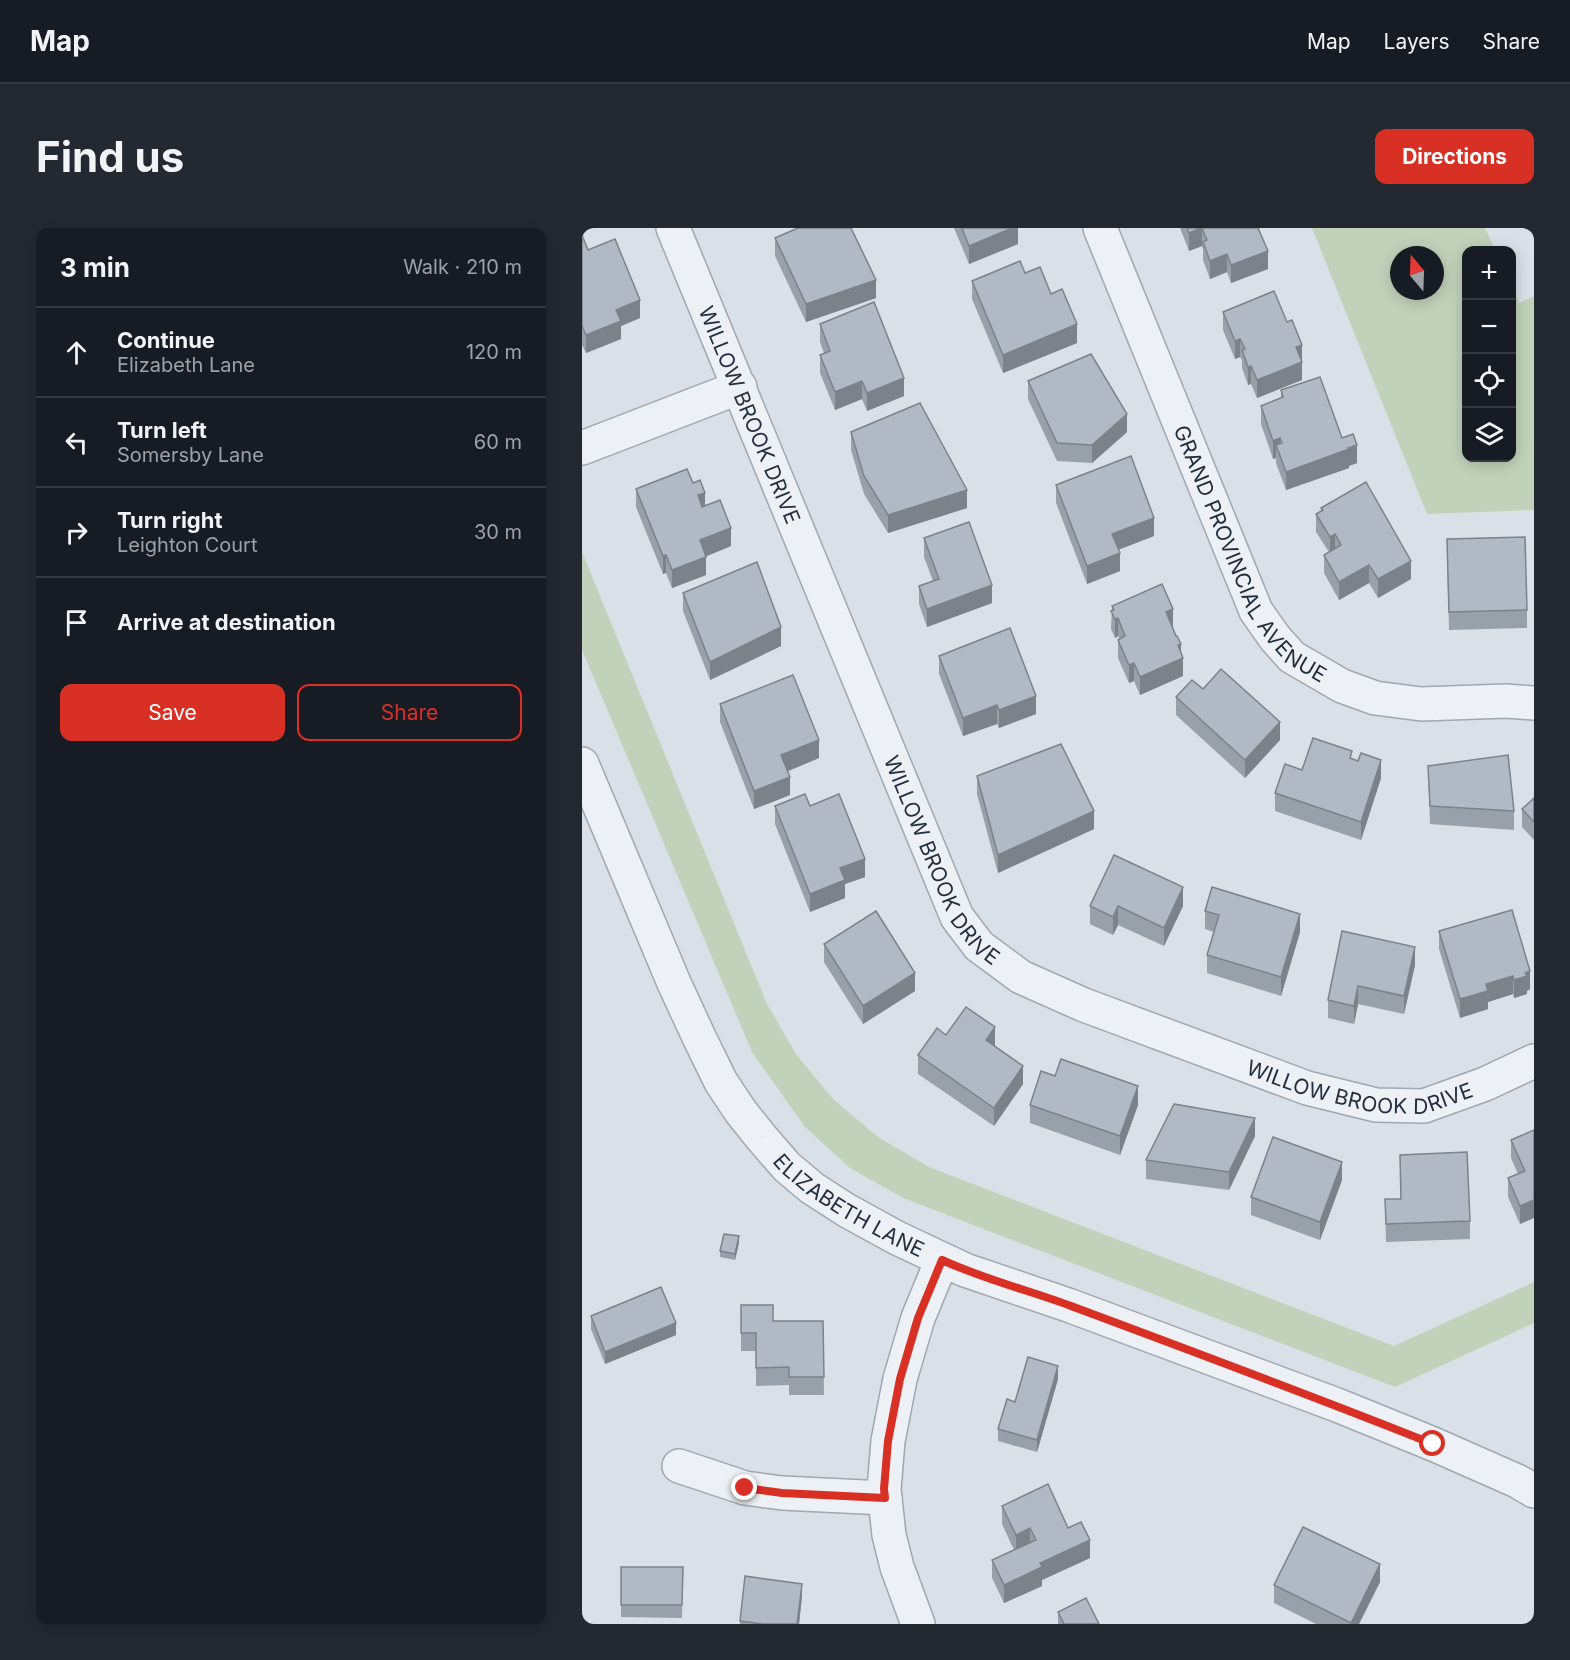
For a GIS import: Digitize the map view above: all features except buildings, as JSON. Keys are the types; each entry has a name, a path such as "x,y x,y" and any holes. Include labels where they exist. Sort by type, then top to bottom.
{"street":[{"name":"WILLOW BROOK DRIVE","path":"673,228 957,917 980,946 1020,977 1084,1005 1307,1088 1376,1105 1424,1106 1485,1084 1534,1061"},
{"name":"GRAND PROVINCIAL AVENUE","path":"1100,228 1256,611 1292,657 1341,686 1375,698 1421,704 1506,701 1534,703"},
{"path":"582,448 740,387"},
{"name":"ELIZABETH LANE","path":"582,764 699,1037 721,1082 760,1137 787,1167 812,1188 876,1227 965,1270 1068,1305 1337,1406 1433,1444 1517,1481 1534,1491"},
{"path":"918,1624 897,1567 889,1535 884,1489 888,1441 900,1379 918,1318 942,1260"},
{"path":"679,1466 745,1488 782,1493 885,1498"}],"green space":[{"path":"1312,228 1485,228 1493,246 1462,246 1462,462 1516,462 1516,296 1519,303 1534,296 1534,510 1427,514"},
{"path":"582,552 767,1004 796,1054 833,1099 878,1137 929,1167 1394,1346 1534,1282 1534,1323 1395,1387 903,1198 850,1168 805,1127 752,1052 582,650"}],"route":[{"path":"745,1488 782,1493 885,1498 888,1441 900,1379 918,1318 942,1260 1068,1305 1433,1444"}]}
